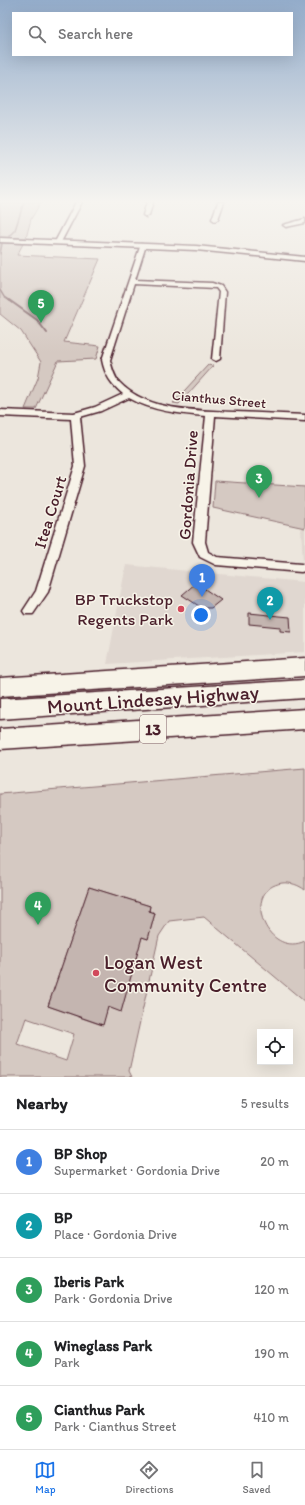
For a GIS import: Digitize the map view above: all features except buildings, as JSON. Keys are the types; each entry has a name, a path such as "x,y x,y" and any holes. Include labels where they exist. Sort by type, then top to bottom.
{"highway":[{"path":"0,687 305,667"},
{"name":"Mount Lindesay Highway","path":"0,709 305,689"},
{"name":"Mount Lindesay Highway","path":"0,739 305,719"}],"street":[{"name":"Cianthus Street","path":"140,252 106,360 106,368 110,378 130,394 147,402 169,409 211,414 305,418"},
{"path":"236,252 305,259"},
{"path":"131,282 212,285 219,288 222,292 216,359"},
{"path":"0,413 75,416 98,409 130,394"},
{"name":"Gordonia Drive","path":"211,414 200,542 201,551 205,556 216,561 301,568"},
{"name":"Itea Court","path":"29,611 42,592 80,466 75,416"}],"shaded area":[{"path":"0,252 18,252 17,255 100,259 64,342 100,346 96,359 58,361 36,409 25,409 38,378 41,362 21,331 0,314"},
{"path":"208,365 213,366 179,404 173,403"},
{"path":"215,481 305,487 305,528 213,508"},
{"path":"301,527 305,528 305,652 107,664 126,565 304,582"},
{"path":"305,768 305,890 294,884 288,883 282,883 269,888 263,898 261,909 264,921 270,932 279,941 291,944 305,941 305,1002 204,917 169,921 159,936 129,1071 132,1077 0,1077 0,794","holes":["89,887 150,906 149,911 155,913 148,939 142,937 121,1011 108,1007 102,1025 48,1006","26,1018 74,1034 66,1061 17,1044"]}],"waterway":[{"path":"0,290 4,297 10,301"},
{"path":"9,300 37,320 47,333"}],"place":[{"name":"Cianthus Park","path":"41,323"},
{"name":"Iberis Park","path":"259,498"},
{"name":"BP Shop","path":"202,597"},
{"name":"BP Truckstop Regents Park","path":"181,609"},
{"name":"BP","path":"270,620"},
{"name":"Wineglass Park","path":"38,925"},
{"name":"Logan West Community Centre","path":"96,973"}]}
